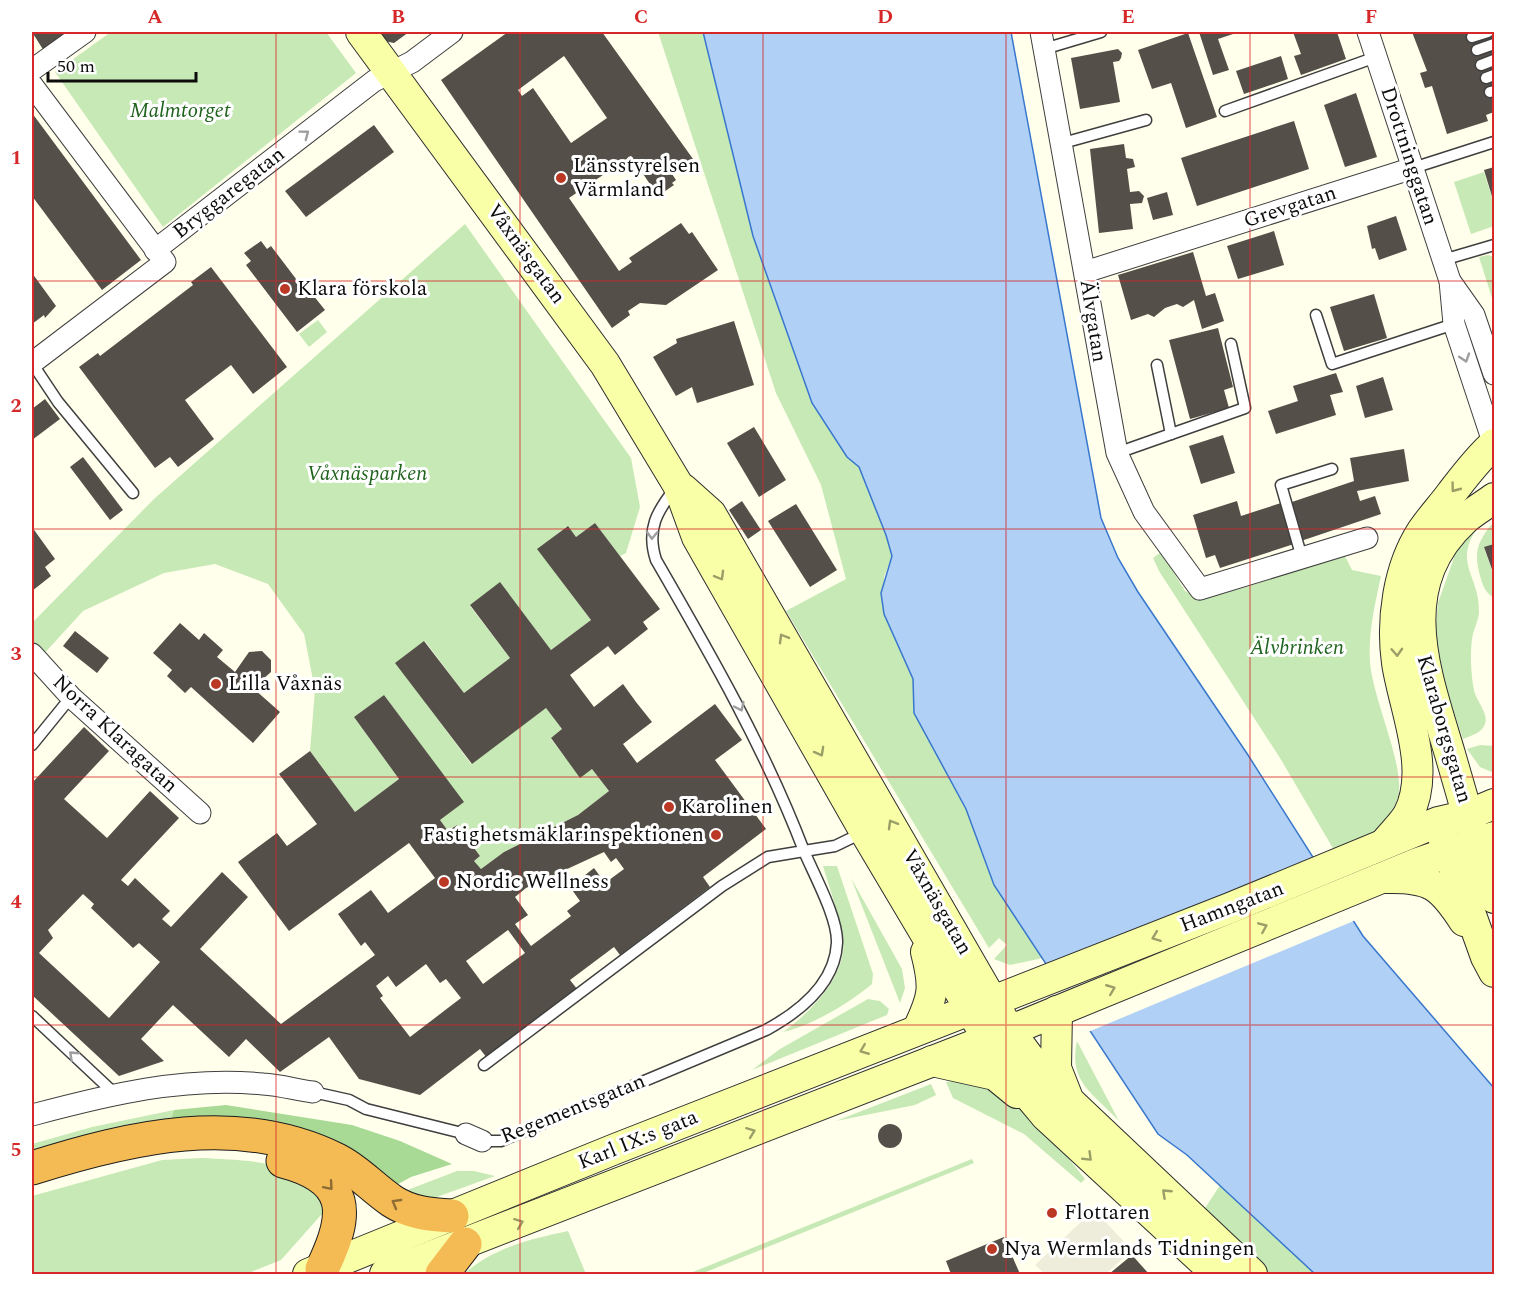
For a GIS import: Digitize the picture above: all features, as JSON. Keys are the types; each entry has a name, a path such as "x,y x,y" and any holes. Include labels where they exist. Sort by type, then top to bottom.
{"highway":[{"path":"32,1168 135,1139 187,1133 253,1136 316,1150 356,1172 403,1207 429,1215 458,1230 442,1275"},
{"path":"32,1188 115,1163 174,1152 240,1154 297,1164 327,1182 341,1208 338,1236 315,1272"}],"street":[{"path":"32,70 86,32"},
{"name":"Våxnäsgatan","path":"361,32 605,364 678,485 697,537 918,924 981,1004"},
{"name":"Bryggaregatan","path":"32,363 165,262 155,250 374,81 412,62 452,32"},
{"name":"Drottninggatan","path":"1368,32 1450,281 1454,324 1494,445"},
{"name":"Älvgatan","path":"1042,40 1063,143 1100,367 1117,453 1144,512 1200,589 1302,558"},
{"path":"32,85 155,250"},
{"name":"Grevgatan","path":"1085,272 1413,168"},
{"name":"Drottninggatan","path":"1450,281 1474,315 1494,374"},
{"name":"Klaraborgsgatan","path":"1385,843 1408,814 1415,786 1416,744 1403,698 1397,661 1395,624 1399,594 1409,555 1422,532 1474,462 1494,445"},
{"name":"Våxnäsgatan","path":"678,485 711,514 998,1035 1004,1066 1058,1109 1252,1275"},
{"name":"Klaraborgsgatan","path":"1468,829 1423,660 1419,628 1421,602 1436,555 1465,519 1494,498"},
{"path":"1302,558 1367,538"},
{"name":"Norra Klaragatan","path":"32,654 71,697 200,813"},
{"path":"1416,744 1468,829 1494,898"},
{"path":"1468,829 1490,965"},
{"name":"Hamngatan","path":"981,1004 1037,982 1360,876 1385,843 1468,829"},
{"name":"Hamngatan","path":"998,1035 1468,829"},
{"path":"1360,876 1415,877 1431,884 1455,907 1490,965"},
{"path":"918,924 934,983 932,1002 918,1029"},
{"name":"Karl IX:s gata","path":"385,1275 458,1230 918,1029 981,1004"},
{"path":"1057,1011 1058,1109"},
{"name":"Karl IX:s gata","path":"315,1272 458,1230 932,1061 998,1035"},
{"path":"932,1061 995,1075 1058,1109"},
{"name":"Regementsgatan","path":"32,1115 114,1093 198,1082 263,1084 313,1092"},
{"name":"Våxnäsgatan","path":"1058,1109 1217,1275"}],"lane":[{"path":"1042,40 1101,32"},
{"path":"1472,37 1488,32"},
{"path":"1477,50 1494,44"},
{"path":"1225,111 1376,57"},
{"path":"1481,65 1494,60"},
{"path":"1063,143 1146,120"},
{"name":"Grevgatan","path":"1413,168 1494,142"},
{"path":"1443,260 1494,245"},
{"path":"1316,315 1332,364 1454,324"},
{"path":"1117,453 1245,408 1231,344"},
{"path":"32,363 58,402 133,493"},
{"path":"1157,365 1171,434"},
{"path":"1302,558 1281,485 1332,469"},
{"name":"Regementsgatan","path":"313,1092 349,1100 366,1109 474,1137 501,1141 766,1030 789,1018 809,1002 823,984 832,964 837,943 834,923 791,815 734,694 656,560 651,547 651,526 660,508 678,485"},
{"path":"32,745 71,697"},
{"path":"484,1065 722,886 768,856 835,846 865,832"},
{"path":"32,1016 114,1093"}],"green space":[{"name":"Malmtorget","path":"111,32 326,32 356,73 163,227 55,72"},
{"path":"658,32 703,32 753,236 812,403 847,457 859,467 886,535 892,556 884,577 884,614 913,679 914,713 966,809 994,885 1043,958 1010,965 994,959 1007,945 999,938 989,948 786,611 846,579 821,485 776,393"},
{"path":"1484,172 1494,204 1494,226 1471,234 1454,182"},
{"name":"Våxnäsparken","path":"465,224 631,458 640,507 626,553 620,556 595,523 576,537 567,526 538,549 591,620 551,650 500,583 470,606 510,658 464,693 425,641 396,663 471,764 546,708 562,729 551,739 580,777 592,769 609,791 578,815 504,852 481,869 474,861 480,856 457,825 448,831 440,820 463,802 384,695 354,717 399,779 355,812 310,751 315,690 304,634 268,584 215,564 164,573 83,611 41,657 32,654 32,623 154,499"},
{"path":"1488,255 1494,257 1494,297 1492,298 1479,257"},
{"path":"318,320 327,332 309,347 299,334"},
{"path":"1494,521 1494,544 1484,548 1494,576 1494,598 1483,585 1477,554 1480,542"},
{"path":"1482,522 1472,536 1467,558 1476,588 1479,613 1472,639 1472,678 1475,694 1486,720 1481,730 1463,739 1439,668 1435,633 1438,603 1457,549"},
{"name":"Älvbrinken","path":"1161,552 1185,591 1199,599 1247,587 1344,554 1352,570 1381,576 1371,629 1370,662 1376,693 1396,763 1399,792 1391,813 1370,834 1334,850 1280,758 1159,571 1153,558"},
{"path":"1480,745 1494,746 1494,773 1480,767 1467,749"},
{"path":"823,866 837,866 873,974 872,984 830,1013 783,1032 815,1004 840,966 843,938"},
{"path":"851,878 902,969 905,988 900,1003"},
{"path":"868,999 880,1001 889,1009 887,1015 752,1070 780,1049"},
{"path":"1077,1041 1119,1121 1092,1094 1079,1077 1075,1055"},
{"path":"962,1080 994,1086 1050,1135 1085,1179 1081,1183 1024,1134 953,1098 946,1082"},
{"path":"931,1084 936,1095 915,1105 836,1121"},
{"path":"226,1105 352,1125 400,1141 452,1164 411,1177 391,1188 169,1125 174,1110"},
{"path":"174,1110 169,1125 32,1159 32,1144 92,1127"},
{"path":"202,1158 259,1162 299,1174 314,1184 330,1213 321,1215 281,1260 246,1274 32,1274 32,1196 162,1160"},
{"path":"972,1159 974,1163 701,1274 688,1274"},
{"path":"457,1171 474,1171 495,1176 434,1198 402,1196 410,1189"},
{"path":"1222,1182 1324,1274 1255,1274 1196,1222"},
{"path":"568,1231 586,1274 464,1274 499,1251 526,1241"}],"shaded area":[{"path":"1094,1210 1132,1250 1106,1274 1045,1274 1035,1265"}],"water":[{"path":"703,32 1011,32 1101,518 1118,558 1138,592 1248,755 1363,936 1494,1088 1494,1274 1315,1274 1187,1155 1158,1134 994,885 966,809 914,713 913,679 884,614 881,593 892,556 886,535 859,467 847,457 812,403 753,236"}],"pier":[{"path":"1317,857 1356,920 1088,1032 1044,965"}],"building":[{"path":"32,32 69,32 44,51"},
{"path":"377,32 409,32 394,43 384,41"},
{"path":"508,32 602,32 693,159 672,174 676,180 672,183 674,185 658,196 631,156 569,198 619,271 632,262 629,258 681,223 689,234 692,232 718,270 666,305 640,303 628,311 630,315 612,328 441,80","holes":["564,56 607,118 571,143 533,88 522,96 518,90"]},
{"path":"1199,32 1239,32 1218,39 1229,70 1213,75"},
{"path":"1293,32 1337,32 1346,59 1301,75 1294,56 1301,54"},
{"path":"1412,32 1494,32 1494,112 1486,115 1488,121 1447,134 1432,86 1425,88 1420,73 1427,71"},
{"path":"1188,33 1217,117 1186,128 1171,83 1152,89 1138,50"},
{"path":"1118,49 1122,53 1121,58 1113,62 1120,102 1080,109 1071,58"},
{"path":"1281,56 1288,79 1244,94 1236,71"},
{"path":"1356,93 1377,157 1345,167 1324,105"},
{"path":"32,113 141,260 102,290 32,196"},
{"path":"1294,121 1309,169 1197,206 1181,158"},
{"path":"374,125 394,152 306,217 285,191"},
{"path":"1124,144 1126,158 1133,159 1135,167 1127,169 1130,192 1139,191 1144,196 1142,203 1130,204 1133,229 1099,233 1090,149"},
{"path":"1494,167 1494,203 1484,170"},
{"path":"1167,192 1173,215 1153,220 1147,198"},
{"path":"1396,216 1407,250 1379,260 1375,248 1372,249 1367,226"},
{"path":"1274,231 1284,265 1238,279 1227,246"},
{"path":"261,241 267,249 271,246 306,292 309,290 325,310 297,332 246,265 251,261 244,253"},
{"path":"1193,252 1206,296 1215,293 1224,321 1202,329 1194,300 1183,307 1177,304 1165,308 1154,317 1148,314 1131,320 1118,275"},
{"path":"211,267 287,367 253,394 231,365 185,400 214,439 178,467 170,457 155,468 79,367 98,353 100,356 193,285 191,282"},
{"path":"32,273 56,306 45,318 44,315 32,324"},
{"path":"1374,294 1387,338 1344,351 1330,307"},
{"path":"734,321 754,385 697,403 692,387 676,396 653,357 677,343 676,339"},
{"path":"1218,328 1233,387 1224,390 1229,408 1190,419 1169,340"},
{"path":"1336,373 1343,392 1330,395 1336,415 1276,434 1268,411 1298,401 1293,386"},
{"path":"1383,377 1393,410 1365,418 1356,386"},
{"path":"45,399 60,419 32,440 32,409"},
{"path":"754,427 786,480 759,497 727,443"},
{"path":"1223,435 1235,473 1201,484 1189,446"},
{"path":"1404,449 1409,481 1357,491 1360,501 1375,496 1381,514 1301,541 1289,503 1354,481 1350,458"},
{"path":"83,457 123,510 110,520 70,467"},
{"path":"742,501 761,530 748,539 729,510"},
{"path":"1237,501 1241,516 1281,503 1294,544 1220,568 1215,555 1206,558 1193,515"},
{"path":"796,504 837,570 810,587 768,521"},
{"name":"Karolinen","path":"595,523 660,609 643,622 648,629 615,655 608,646 570,675 594,707 623,684 652,722 623,744 637,763 715,704 742,740 715,760 766,829 703,877 710,887 620,955 614,947 570,980 577,989 487,1058 480,1049 420,1095 359,1079 329,1037 280,1072 246,1039 229,1057 173,1005 141,1039 164,1061 119,1076 32,995 32,783 84,727 109,751 64,799 107,838 150,791 179,818 121,880 128,886 135,878 170,911 162,919 171,927 222,872 248,897 200,949 281,1024 375,955 365,942 361,946 338,914 371,890 388,913 435,878 409,843 289,931 238,862 277,833 287,846 317,824 279,774 310,751 355,812 399,779 354,717 384,695 464,802 440,820 448,831 457,825 480,856 474,861 481,869 504,852 578,815 609,791 592,769 580,778 551,738 562,729 546,708 472,764 395,663 424,641 464,693 510,658 470,605 500,582 551,650 591,620 537,549 568,526 576,537","holes":["604,852 611,862 616,858 624,869 605,883 594,868 570,887 580,901 567,911 571,916 531,946 515,924 528,915 515,897 526,888","83,894 94,904 91,908 133,948 139,943 160,962 109,1018 39,953 53,938 48,930","508,930 525,953 483,984 466,961","426,964 440,983 446,979 461,998 410,1037 380,998 383,996 376,986 388,976 396,987"]},
{"path":"32,527 55,559 45,567 51,576 32,591"},
{"path":"1494,544 1494,575 1484,547"},
{"name":"Lilla Våxnäs","path":"180,623 199,640 204,633 223,650 217,657 235,672 249,652 262,651 271,660 271,672 253,688 280,712 253,743 191,687 185,693 167,676 172,670 153,653"},
{"path":"75,631 109,658 97,673 63,646"},
{"path":"890,1124 895,1125 901,1131 901,1141 895,1147 890,1148 885,1147 879,1141 878,1136 879,1131 885,1125"},
{"name":"Nya Wermlands Tidningen","path":"1004,1237 1020,1274 951,1274 946,1261"},
{"name":"Nya Wermlands Tidningen","path":"1132,1255 1149,1274 1109,1274"}],"place":[{"name":"Länsstyrelsen Värmland","path":"561,178"},
{"name":"Klara förskola","path":"285,289"},
{"name":"Lilla Våxnäs","path":"216,684"},
{"name":"Karolinen","path":"669,807"},
{"name":"Fastighetsmäklarinspektionen","path":"716,835"},
{"name":"Nordic Wellness","path":"444,882"},
{"name":"Flottaren","path":"1052,1213"},
{"name":"Nya Wermlands Tidningen","path":"992,1249"}]}
